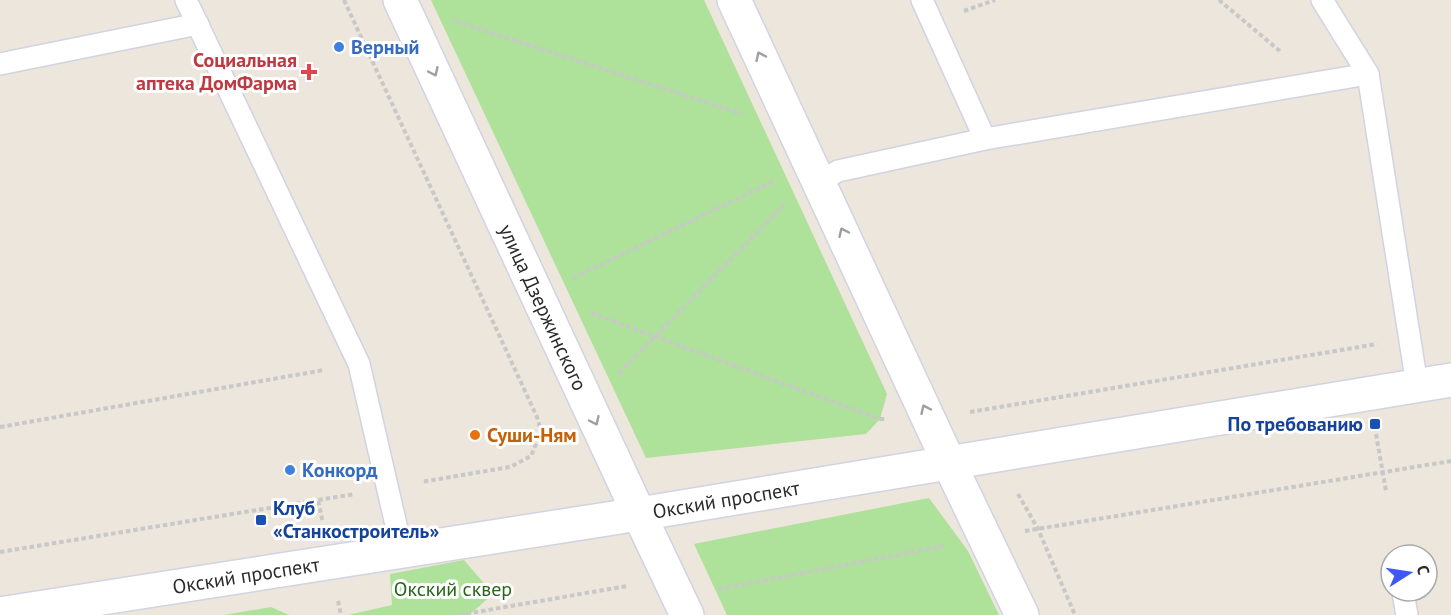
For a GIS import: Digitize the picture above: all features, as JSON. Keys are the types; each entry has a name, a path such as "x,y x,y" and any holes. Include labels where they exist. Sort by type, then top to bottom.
{"main road":[{"name":"улица Дзержинского","path":"400,0 683,606"},
{"path":"734,0 1022,615"},
{"name":"Окский проспект","path":"0,614 639,514 1451,380"}],"lane":[{"path":"186,0 359,364 402,551"},
{"path":"922,0 985,139"},
{"path":"1322,0 1368,74 1417,385"},
{"path":"0,64 198,24"},
{"path":"815,172 838,171 985,139 1368,74"}],"path":[{"path":"1219,0 1320,82"},
{"path":"449,19 760,120 790,121"},
{"path":"537,295 815,172"},
{"path":"541,431 587,403 815,172"},
{"path":"472,276 575,307 880,419 929,419 1410,339"},
{"path":"0,427 359,364"},
{"path":"1375,424 1386,491"},
{"path":"459,615 641,584 683,606 985,538 1451,461"}],"green space":[{"path":"431,0 704,0 887,394 880,419 866,434 646,458"},
{"path":"929,498 968,551 999,615 727,615 694,544"},
{"name":"Окский сквер","path":"464,560 493,594 469,615 348,615 392,605 390,574"},
{"path":"271,607 289,615 224,615"}],"place":[{"name":"Верный","path":"339,47"},
{"name":"Социальная аптека ДомФарма","path":"309,72"},
{"name":"По требованию","path":"1375,424"},
{"name":"Суши-Ням","path":"475,435"},
{"name":"Конкорд","path":"290,470"},
{"name":"Клуб «Станкостроитель»","path":"261,520"}]}
